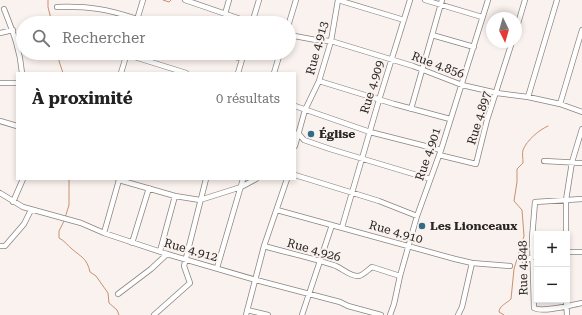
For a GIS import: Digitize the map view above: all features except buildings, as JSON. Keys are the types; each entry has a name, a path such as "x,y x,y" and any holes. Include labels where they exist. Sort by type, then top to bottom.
{"street":[{"path":"138,16 143,0"},
{"path":"184,0 197,2 231,16"},
{"path":"225,14 229,0"},
{"path":"254,16 259,0"},
{"path":"291,16 296,0"},
{"path":"338,0 404,20"},
{"name":"Rue 4.913","path":"296,142 305,110 319,81 331,41 338,0"},
{"name":"Rue 4.909","path":"342,227 361,159 410,0"},
{"path":"425,0 441,2 482,17"},
{"name":"Rue 4.901","path":"390,315 417,216 440,152 488,0"},
{"path":"522,12 526,0"},
{"path":"528,97 557,0"},
{"path":"411,109 441,2"},
{"path":"57,7 93,7 112,11 124,16"},
{"path":"4,9 16,42"},
{"path":"0,33 13,30"},
{"path":"560,104 582,30"},
{"path":"432,35 474,47"},
{"name":"Rue 4.856","path":"296,36 316,40 331,41 391,59 462,85 560,104 582,112"},
{"name":"Rue 4.897","path":"440,152 476,164 487,120 497,93 510,48"},
{"path":"20,60 22,72"},
{"path":"121,72 124,60"},
{"path":"144,60 183,72"},
{"path":"238,72 242,60"},
{"path":"274,72 278,60"},
{"path":"319,81 379,100 450,119"},
{"path":"0,83 16,84"},
{"path":"296,106 370,132 440,152"},
{"path":"0,121 16,126"},
{"path":"566,231 566,200 572,162 582,129"},
{"path":"298,134 304,140 361,159 430,179"},
{"path":"544,160 582,162"},
{"path":"296,175 379,201 417,216"},
{"path":"13,202 23,180"},
{"path":"104,233 118,180"},
{"path":"121,180 175,196 200,200 241,187 254,180"},
{"path":"154,315 190,283 184,269 185,258 206,180"},
{"path":"217,268 243,180"},
{"path":"268,315 247,313 264,246 287,180"},
{"path":"132,243 149,188"},
{"name":"Rue 4.912","path":"0,193 13,202 31,210 81,223 132,243 309,295 337,301 381,315"},
{"path":"160,251 175,196"},
{"path":"566,200 582,200"},
{"name":"Rue 4.848","path":"534,250 532,238 534,202 566,200"},
{"path":"0,252 2,246 24,224 31,210"},
{"name":"Rue 4.910","path":"277,210 409,245 428,252 472,262 510,266"},
{"path":"302,315 332,225"},
{"name":"Rue 4.926","path":"264,246 342,268 353,275 358,276 363,274 372,267 400,276"},
{"path":"570,252 582,252"},
{"path":"118,294 151,269 167,254"},
{"path":"526,263 528,259 534,256"},
{"path":"458,315 462,307 472,262"},
{"name":"Rue 4.848","path":"535,267 534,308 544,309 582,303"},
{"path":"566,306 567,315"}],"waterway":[{"path":"48,0 50,16"},
{"path":"163,0 169,2 171,0"},
{"path":"59,60 63,72"},
{"path":"504,315 499,312 499,310 511,299 514,269 524,236 522,210 514,201 517,182 517,169 523,163 523,151 527,143 537,133 548,126"},
{"path":"65,218 69,205 69,180"},
{"path":"64,221 59,231 59,238 83,258 89,267 90,272 96,276 108,293 109,303 117,310 119,315"}],"place":[{"name":"Église","path":"311,134"},
{"name":"Les Lionceaux","path":"422,226"}]}
